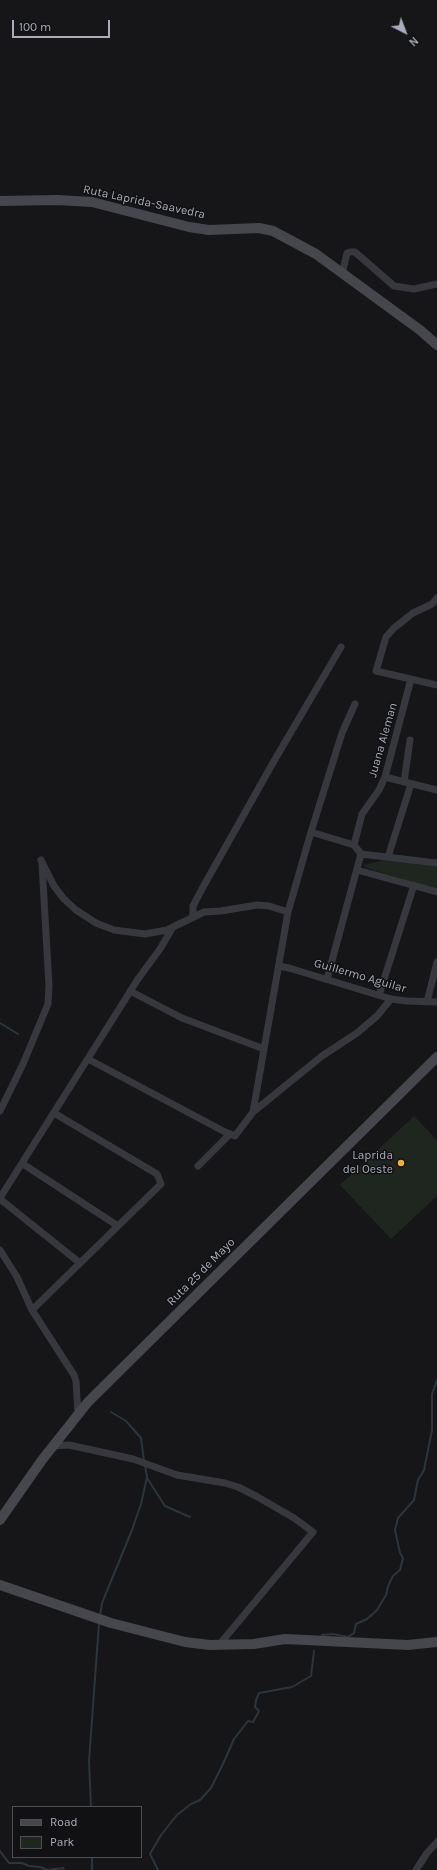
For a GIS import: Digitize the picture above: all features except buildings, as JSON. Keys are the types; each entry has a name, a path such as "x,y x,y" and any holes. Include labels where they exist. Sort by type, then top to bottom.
{"main road":[{"name":"Ruta Laprida-Saavedra","path":"0,201 57,200 92,202 189,227 209,230 249,228 268,230 299,244 420,330 437,346"},
{"name":"Ruta 25 de Mayo","path":"0,1520 78,1414 437,1057"},
{"path":"0,1585 111,1623 185,1642 219,1645 254,1644 285,1640 408,1645 437,1642"}],"street":[{"path":"342,274 347,253 355,252 394,286 414,289 437,284"},
{"path":"437,598 432,604 413,613 394,628 386,637 376,671 437,685"},
{"path":"193,917 193,906 203,887 274,761 341,647"},
{"name":"Juana Aleman","path":"354,844 362,814 379,790 385,777 411,679"},
{"path":"253,1112 288,912 342,733 355,704"},
{"path":"388,858 408,783 410,740"},
{"path":"385,777 437,790"},
{"path":"311,832 354,844 361,854 437,863"},
{"path":"327,979 361,854"},
{"path":"0,1111 23,1064 48,1004 49,986 41,860 54,886 64,899 76,910 96,923 114,930 145,934 167,930 204,912 221,911 257,905 268,906 288,912"},
{"path":"357,870 437,892"},
{"path":"379,995 414,886"},
{"path":"80,1263 0,1199 130,991 160,949 172,927"},
{"path":"427,1002 437,962"},
{"name":"Guillermo Aguilar","path":"279,966 391,998 437,1002"},
{"path":"130,991 182,1018 264,1048"},
{"path":"88,1059 235,1136 253,1112 322,1056 357,1033 377,1016 391,998"},
{"path":"32,1310 161,1184 158,1174 54,1113"},
{"path":"198,1166 230,1134"},
{"path":"23,1164 118,1226"},
{"path":"0,1250 17,1277 32,1310 74,1375 76,1380 78,1414"},
{"path":"53,1446 69,1445 133,1459 177,1475 225,1483 238,1487 294,1518 313,1532 219,1645"},
{"path":"416,1870 427,1853 437,1842"}],"green space":[{"path":"386,860 437,866 437,889 369,869 363,865"},
{"name":"Laprida del Oeste","path":"414,1116 437,1140 437,1196 391,1239 340,1185"}],"waterway":[{"path":"0,1023 18,1034"},
{"path":"322,1635 333,1634 348,1637 354,1633 356,1624 367,1619 377,1610 386,1595 388,1586 393,1576 400,1570 403,1558 400,1553 395,1530 398,1518 414,1500 418,1480 424,1470 432,1430 432,1394 437,1380"},
{"path":"111,1412 126,1421 141,1438 144,1461"},
{"path":"100,1616 102,1603 141,1504 147,1477 145,1465"},
{"path":"147,1478 165,1506 190,1517"},
{"path":"91,1806 89,1761 99,1623"},
{"path":"158,1870 150,1854 161,1835 177,1815 191,1804 200,1800 211,1788 234,1739 248,1721 253,1722 259,1711 255,1707 259,1693 292,1687 311,1676 314,1651"},
{"path":"0,1851 9,1863 22,1863 48,1870 63,1868 64,1870"},
{"path":"92,1858 92,1870"}],"place":[{"name":"Laprida del Oeste","path":"401,1163"}]}
